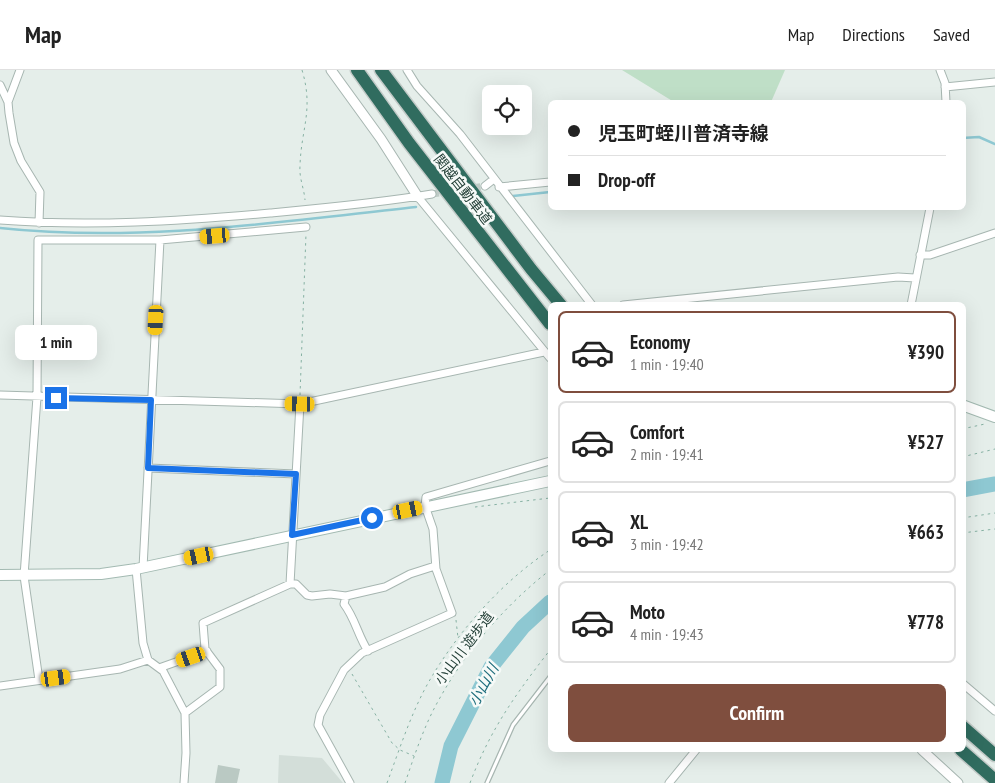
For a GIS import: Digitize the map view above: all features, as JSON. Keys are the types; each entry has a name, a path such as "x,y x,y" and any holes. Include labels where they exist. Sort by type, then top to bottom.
{"highway":[{"name":"関越自動車道","path":"358,70 409,143 548,321"},
{"name":"関越自動車道","path":"381,70 519,254 559,302"},
{"path":"966,730 995,755"},
{"path":"963,752 995,780"}],"main road":[{"path":"966,406 991,420"},
{"path":"0,575 101,574 140,569 425,506 548,481"}],"street":[{"path":"8,102 20,70"},
{"path":"331,70 381,139 418,197 548,356"},
{"path":"407,70 417,86 460,134 499,187 590,302"},
{"path":"940,70 945,87 946,100"},
{"path":"945,87 995,82"},
{"path":"0,84 8,102 14,143 24,168 40,192 39,223"},
{"path":"485,186 494,180"},
{"path":"499,187 548,182"},
{"path":"0,220 39,223 171,222 432,194"},
{"path":"911,302 930,210"},
{"path":"39,680 24,576 37,397 38,240 160,240 306,227"},
{"path":"920,255 930,255 995,234"},
{"path":"160,240 148,468 140,569 143,642 148,660 159,668 185,713 186,753 184,783"},
{"path":"652,302 898,277 915,278"},
{"path":"0,395 300,404 544,352"},
{"path":"290,584 300,404"},
{"path":"350,783 318,725 320,715 344,670 368,651 452,613 436,566 433,529 425,506 426,497 548,462"},
{"path":"148,468 296,474"},
{"path":"185,713 220,687 220,669 207,652 204,623 290,584 299,586 307,595 330,594 346,596 385,587 410,574 436,566"},
{"path":"346,596 344,604 350,612 361,640 368,651"},
{"path":"159,668 207,652"},
{"path":"0,686 120,669 148,660"},
{"path":"966,686 995,711"},
{"path":"669,783 694,752"},
{"path":"924,752 958,783"}],"lane":[{"path":"487,783 513,725 548,680"}],"path":[{"path":"302,70 309,110 300,164 300,178 305,195 305,209"},
{"path":"300,404 306,227"},
{"path":"966,428 991,420"},
{"path":"966,455 995,449"},
{"path":"474,507 548,498"},
{"path":"966,517 995,513"},
{"path":"966,533 995,529"},
{"path":"387,783 431,678 478,614 509,584 548,552"},
{"name":"小山川 遊歩道","path":"405,783 434,707 453,675 518,595 548,572"},
{"path":"452,613 456,620 458,640"},
{"path":"470,783 483,748 512,699 548,653"},
{"path":"348,666 392,743 400,750 415,756"}],"shaded area":[{"path":"279,755 322,758 343,783 278,783"}],"green space":[{"path":"622,70 785,70 772,100 671,100"}],"building":[{"path":"218,765 240,769 237,783 215,783"}],"waterway":[{"path":"966,138 979,137 995,144"},
{"path":"513,196 548,192"},
{"path":"0,228 52,232 156,232 208,229 416,207"},
{"name":"小山川","path":"966,489 995,484"},
{"name":"小山川","path":"442,783 451,746 491,667 523,627 548,604"}],"tunnel":[{"path":"432,194 485,186"}],"route":[{"path":"56,398 151,400 148,468 296,474 292,535 372,518"}]}
